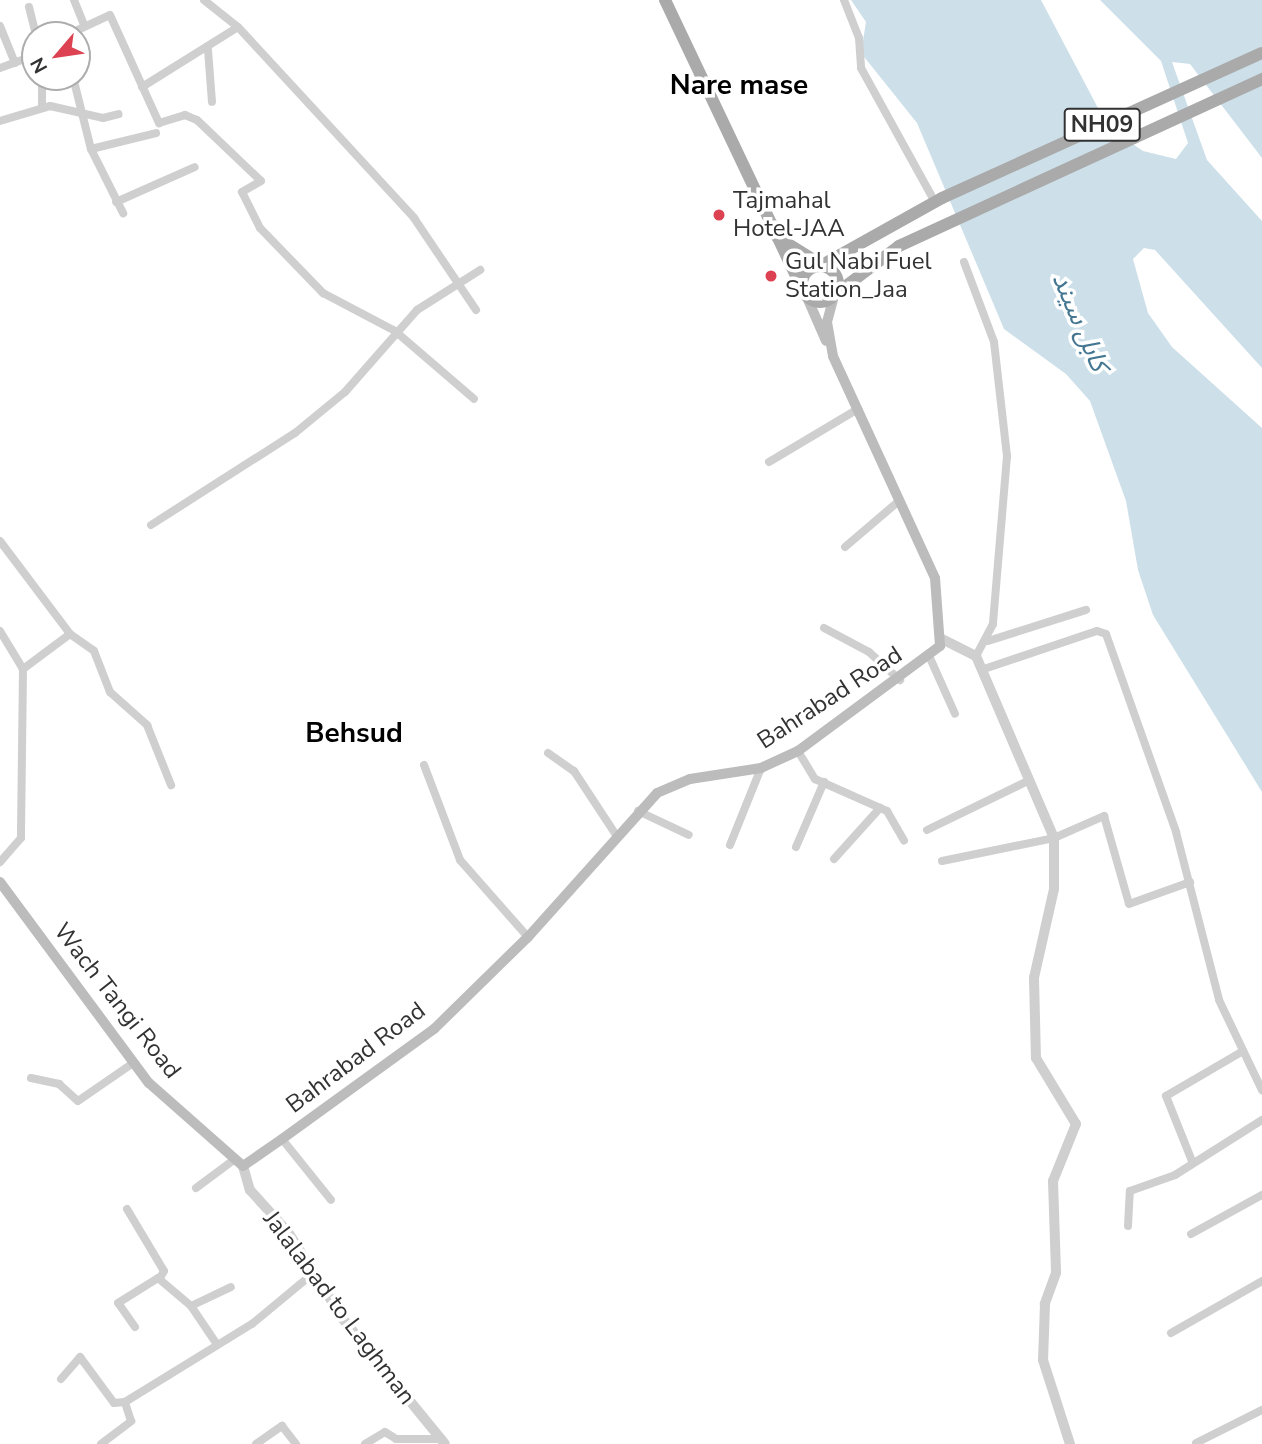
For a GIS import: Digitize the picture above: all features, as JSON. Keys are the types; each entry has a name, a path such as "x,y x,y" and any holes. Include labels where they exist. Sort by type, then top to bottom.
{"main road":[{"path":"665,0 804,291 935,578 940,638"},
{"name":"NH09","path":"804,291 806,272 938,200 1262,53"},
{"name":"NH09","path":"834,295 863,268 953,219 1262,79"},
{"path":"777,237 822,265 837,279 827,322 833,356"},
{"path":"804,291 820,302 834,295"},
{"name":"Bahrabad Road","path":"239,1162 282,1139 423,1038 528,937 638,810 657,793 690,779 761,768 797,751 930,658 940,638"},
{"name":"Wach Tangi Road","path":"0,882 133,1063 239,1162"}],"street":[{"path":"74,0 82,21"},
{"path":"204,0 238,27 390,190 476,310"},
{"path":"844,0 859,38 861,68 938,200"},
{"path":"29,7 32,21"},
{"path":"91,22 110,15 159,122 191,115 261,181 242,192 260,228 323,293 395,331 474,399"},
{"path":"0,26 15,63"},
{"path":"142,87 208,50 238,27"},
{"path":"208,50 212,102"},
{"path":"0,68 21,61"},
{"path":"42,91 43,108"},
{"path":"75,91 91,149 122,213"},
{"path":"0,121 43,108 79,113 119,114"},
{"path":"91,149 156,133"},
{"path":"116,202 195,167"},
{"path":"964,261 994,342 1007,456 1004,538 988,642"},
{"path":"152,525 295,433 345,392 395,331 458,283 480,270"},
{"path":"769,462 858,409"},
{"path":"845,547 900,500"},
{"path":"0,541 70,634 94,651 110,692 147,725 171,785"},
{"path":"976,656 988,642 1086,610"},
{"path":"824,628 869,652 900,680"},
{"path":"0,631 23,668 21,838 0,862"},
{"path":"984,669 1097,631 1106,634 1190,881 1219,1000 1262,1090"},
{"path":"23,668 70,634"},
{"path":"940,638 976,656 984,669 1054,838 1054,889 1034,978 1036,1058 1076,1124 1053,1181 1056,1273 1045,1304 1043,1360 1070,1444"},
{"path":"930,658 955,714"},
{"path":"797,751 810,775 880,808 904,840"},
{"path":"548,753 574,771 617,835"},
{"path":"424,765 460,860 528,937"},
{"path":"730,845 761,768"},
{"path":"927,830 1030,780"},
{"path":"796,847 824,782"},
{"path":"834,859 880,808"},
{"path":"638,810 689,835"},
{"path":"942,861 1054,838 1104,816 1129,904 1190,881"},
{"path":"1192,1161 1166,1096 1243,1051"},
{"path":"32,1078 59,1084 78,1101 133,1063"},
{"path":"1128,1226 1130,1191 1175,1175 1192,1161 1262,1119"},
{"path":"282,1139 331,1200"},
{"path":"196,1188 239,1162"},
{"name":"Jalalabad to Laghman","path":"239,1162 250,1191 288,1231 311,1275 444,1441"},
{"path":"1191,1234 1262,1195"},
{"path":"127,1209 164,1271 160,1278 118,1303 135,1327"},
{"path":"61,1378 80,1357 114,1403 125,1402 216,1342 252,1324 311,1275"},
{"path":"160,1278 191,1306 216,1342"},
{"path":"1171,1333 1262,1281"},
{"path":"191,1306 230,1287"},
{"path":"101,1444 131,1421 125,1402"},
{"path":"1196,1443 1262,1409"},
{"path":"256,1444 282,1426 296,1444"},
{"path":"365,1444 385,1432 396,1439 444,1441"}],"water":[{"name":"کابل سيند","path":"851,0 1041,0 1108,127 1143,151 1176,159 1188,143 1161,61 1100,0 1262,0 1262,158 1190,64 1172,62 1207,160 1262,221 1262,368 1155,250 1144,248 1133,259 1148,313 1172,347 1262,428 1262,792 1153,615 1138,570 1126,501 1090,401 1066,374 1004,329 917,123 861,53 866,22"}],"place":[{"name":"Tajmahal Hotel-JAA","path":"719,215"},
{"name":"Gul Nabi Fuel Station_Jaa","path":"771,276"}],"district":[{"name":"Nare mase","path":"739,85"},
{"name":"Behsud","path":"354,733"}]}
